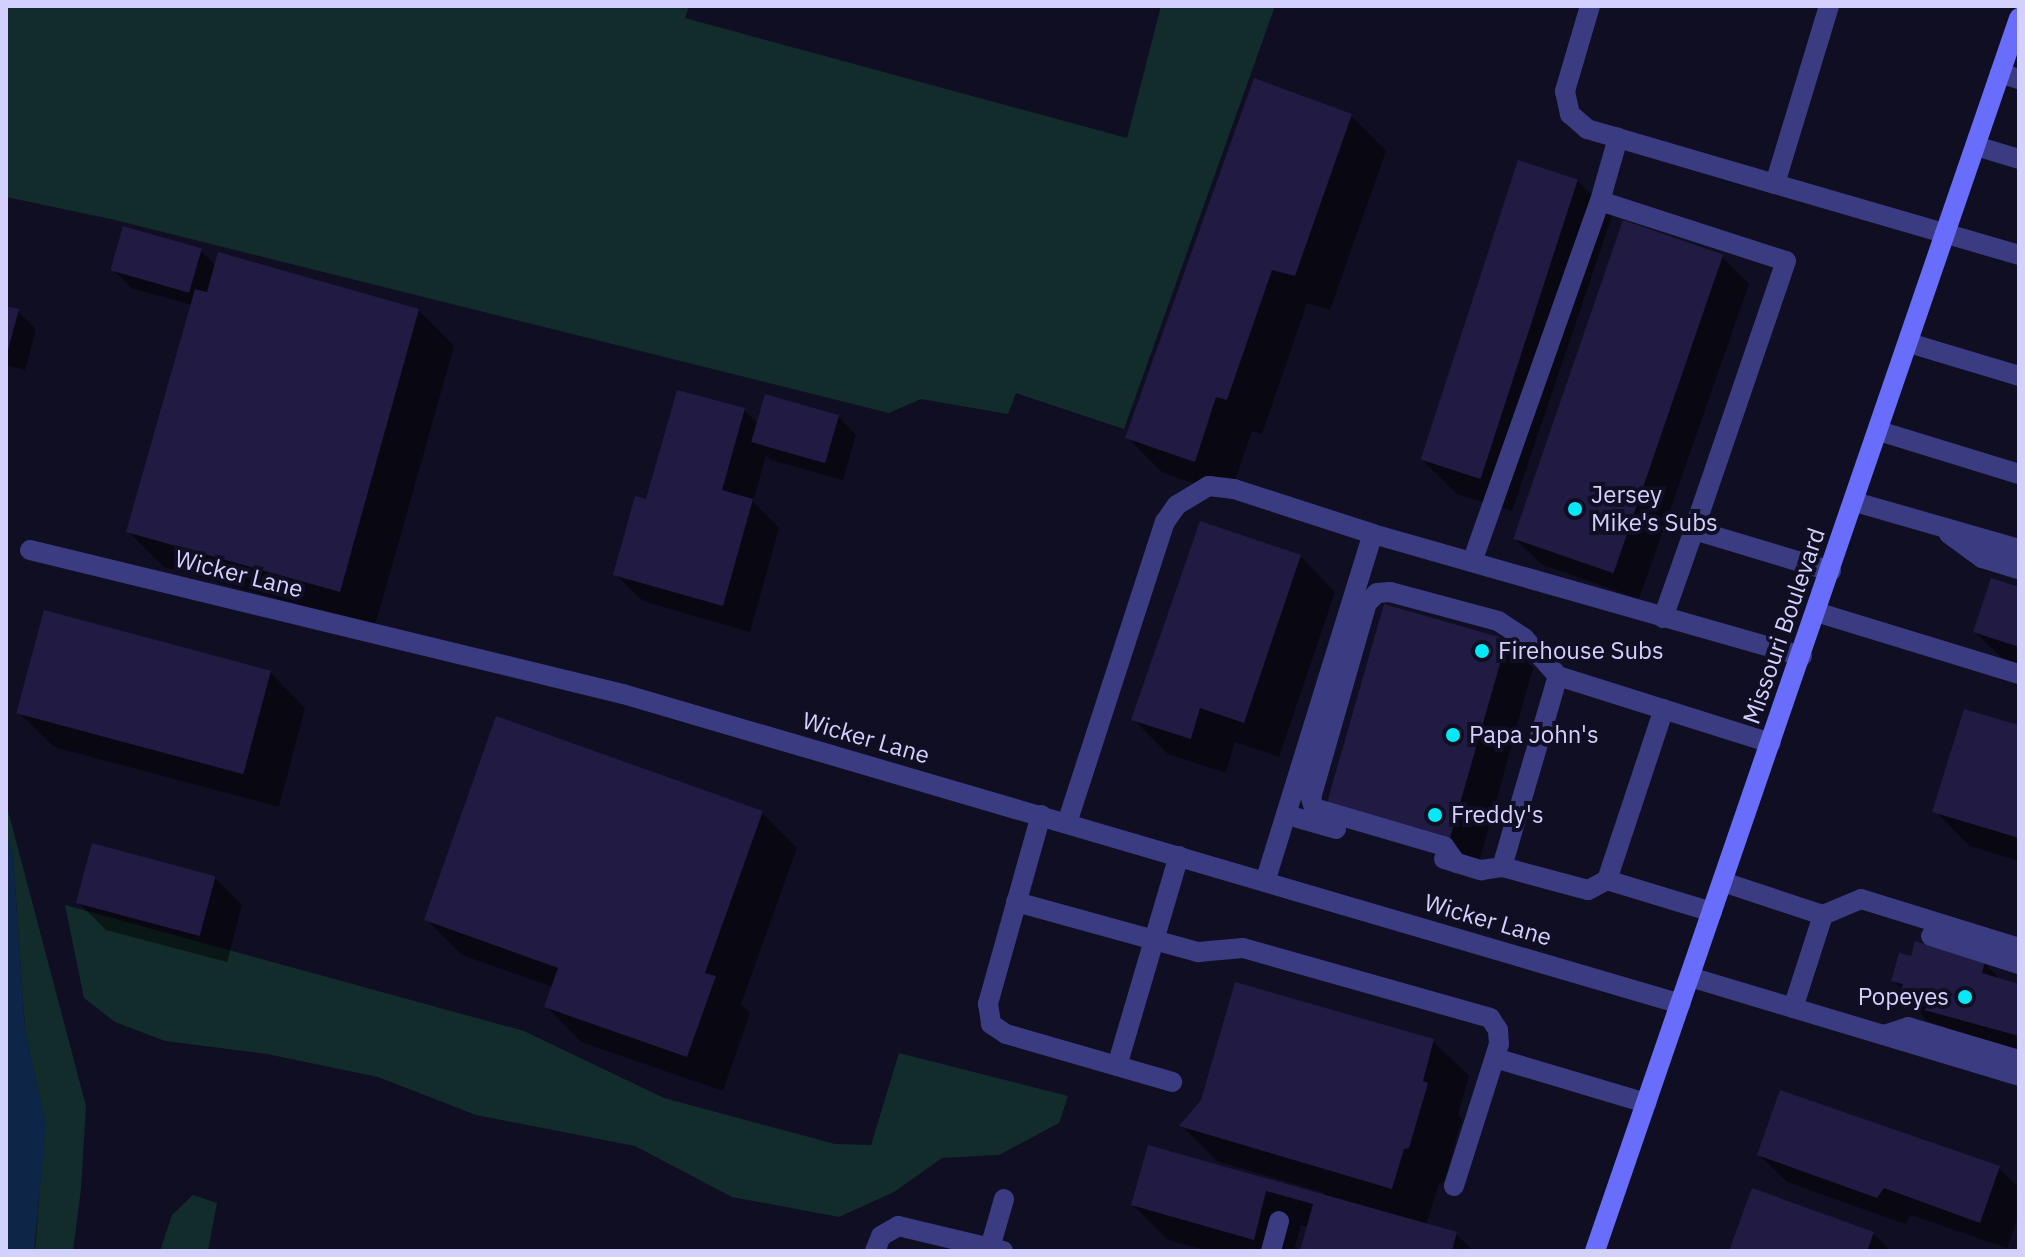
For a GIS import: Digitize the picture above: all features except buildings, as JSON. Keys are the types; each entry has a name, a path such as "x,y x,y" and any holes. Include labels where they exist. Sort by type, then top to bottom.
{"main road":[{"name":"Missouri Boulevard","path":"1595,1251 1976,146 2010,76 2019,18"}],"street":[{"path":"1590,6 1565,91 1570,114 1587,129 2019,255"},
{"path":"1775,184 1829,6"},
{"path":"1472,562 1600,201 1618,138"},
{"path":"1976,146 2019,159"},
{"path":"1600,201 1786,261 1663,618"},
{"path":"1909,343 2019,376"},
{"path":"1879,431 2019,474"},
{"path":"1067,823 1165,522 1177,505 1209,486 1234,489 1373,534 1802,656"},
{"path":"1855,502 2019,549"},
{"path":"1940,527 1982,558 2019,569"},
{"path":"1694,530 1831,571"},
{"path":"1265,882 1373,534"},
{"name":"Wicker Lane","path":"30,550 623,694 1681,1004"},
{"path":"1456,863 1444,846 1314,808 1311,798 1367,603 1377,593 1390,592 1498,621 1524,638 1558,676 1771,743"},
{"path":"1816,612 2019,674"},
{"path":"1502,867 1558,676"},
{"path":"1287,815 1481,870 1502,867 1588,890 1607,880 1664,709"},
{"path":"1041,815 988,1004 991,1024 1006,1034 1172,1082"},
{"path":"1117,1066 1179,856"},
{"path":"1607,880 1712,912"},
{"path":"1723,882 1823,915 1861,899 2019,948"},
{"path":"1016,902 1198,952 1243,948 1490,1018 1498,1030 1495,1058 1454,1186"},
{"path":"1886,908 1902,926 2019,964"},
{"path":"1793,1008 1823,915"},
{"path":"1690,977 2019,1076"},
{"path":"1884,1035 1908,1027 2019,1060"},
{"path":"1495,1058 1646,1103"},
{"path":"875,1251 881,1236 898,1226 994,1250 1004,1199"},
{"path":"1271,1251 1279,1221"}],"green space":[{"path":"6,6 689,6 685,18 1127,138 1161,6 1275,6 1124,429 1016,393 1008,414 921,399 889,413 111,219 6,197"},
{"path":"6,803 86,1106 81,1189 73,1251 35,1251 45,1122 25,1030 13,856 6,833"},
{"path":"65,905 524,1031 664,1098 835,1144 871,1145 899,1053 1068,1096 1059,1123 999,1155 942,1158 894,1192 839,1217 732,1197 635,1146 476,1115 378,1077 267,1054 165,1041 115,1022 84,998"},
{"path":"193,1195 217,1203 208,1251 160,1251 172,1215"}],"water":[{"path":"6,833 13,856 25,1030 46,1125 34,1251 6,1251"}],"place":[{"name":"Jersey Mike's Subs","path":"1575,509"},
{"name":"Firehouse Subs","path":"1482,651"},
{"name":"Papa John's","path":"1453,735"},
{"name":"Freddy's","path":"1435,815"},
{"name":"Popeyes","path":"1965,997"}]}
